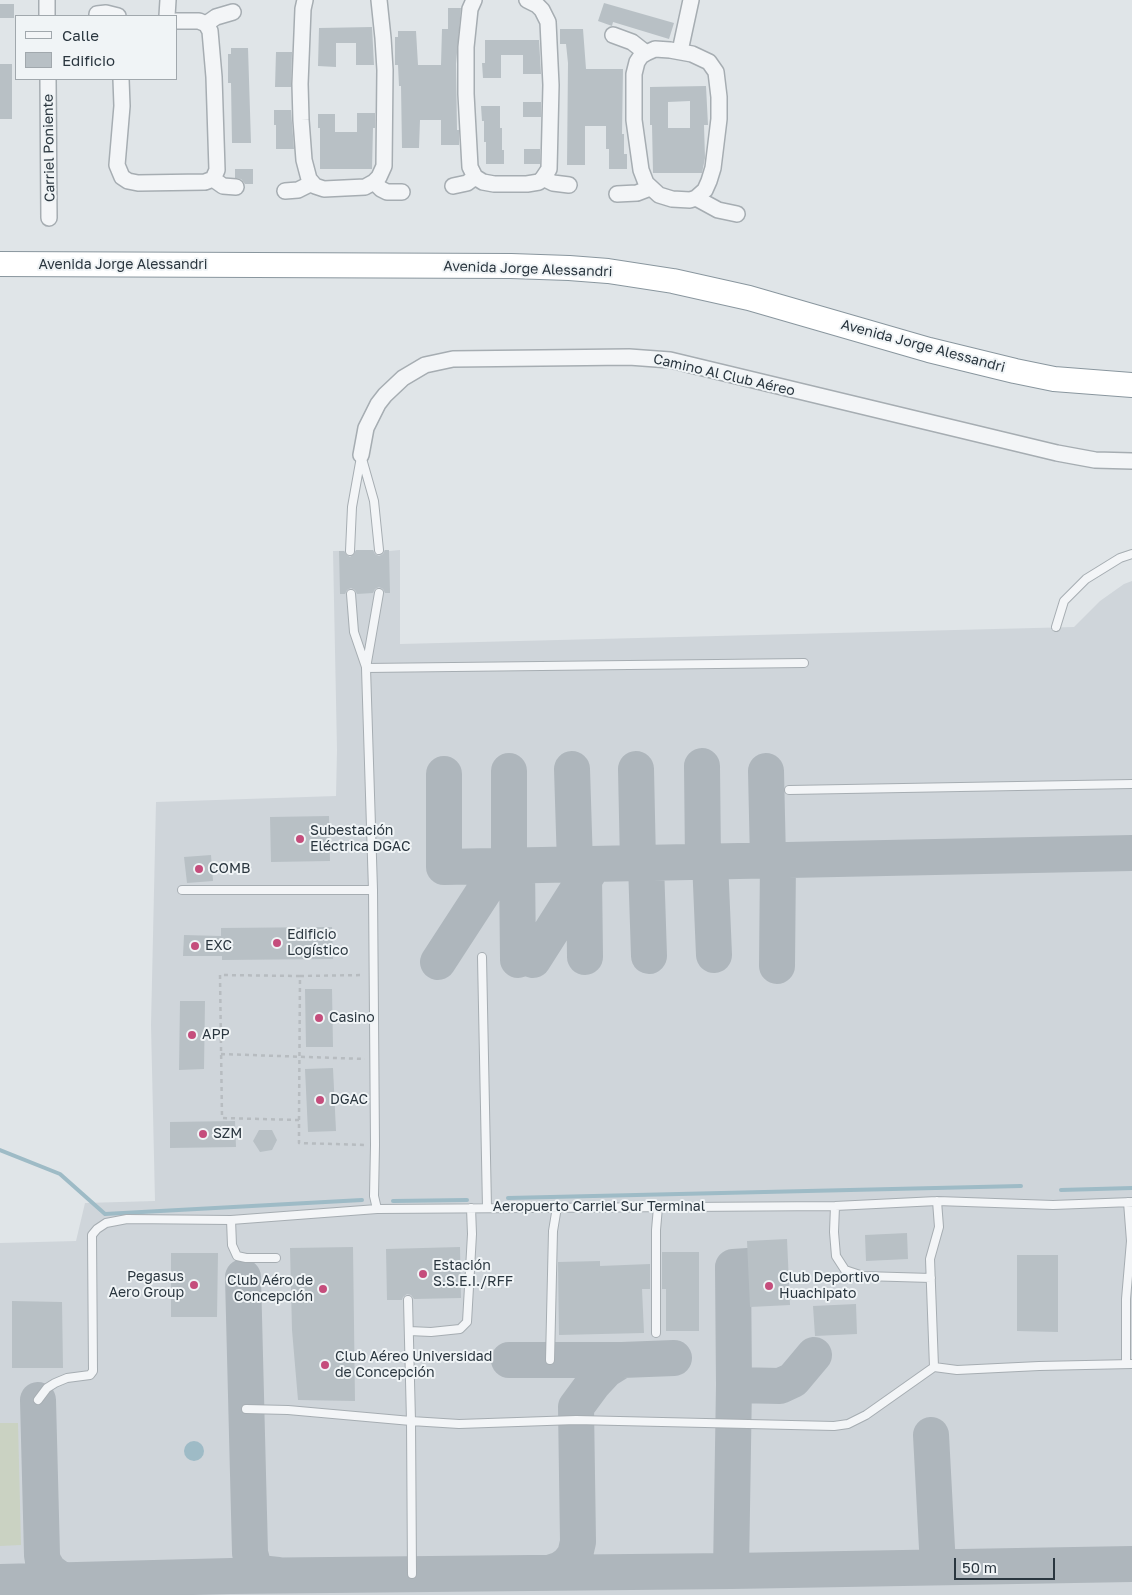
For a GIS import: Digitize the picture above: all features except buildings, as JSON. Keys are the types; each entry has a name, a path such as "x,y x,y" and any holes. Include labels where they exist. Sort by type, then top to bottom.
{"highway":[{"name":"Avenida Jorge Alessandri","path":"0,264 511,266 568,268 608,272 673,281 749,298 1000,368 1054,379 1132,385"}],"street":[{"path":"47,0 47,15"},
{"path":"167,15 168,0"},
{"path":"305,0 301,54 300,120 306,171 312,183 324,189 360,188 374,182 384,166 384,62 379,0"},
{"path":"474,0 470,9 468,27 466,94 469,162 472,172 484,182 494,184 533,184 547,174 550,163 551,85 549,29 546,16 537,5 527,0"},
{"path":"680,51 691,0"},
{"path":"206,24 216,17 234,12"},
{"path":"96,14 106,13 114,15"},
{"path":"121,80 122,106 118,165 122,177 128,181 138,183 205,182 213,179 217,170 212,37 206,24 199,21 178,21"},
{"path":"612,35 632,42 646,52"},
{"path":"655,49 680,51 692,54 714,66 719,97 716,154 707,186 696,198 683,200 659,195 650,188 643,177 635,136 634,105 634,74 641,56 655,49"},
{"name":"Carriel Poniente","path":"48,80 49,218"},
{"path":"453,186 467,183 476,177"},
{"path":"543,178 553,183 569,185"},
{"path":"213,179 223,186 236,187"},
{"path":"374,182 387,192 402,192"},
{"path":"285,192 298,190 312,183"},
{"path":"617,194 637,193 650,188"},
{"path":"696,198 718,210 737,214"},
{"name":"Camino Al Club Aéreo","path":"361,455 366,428 378,404 403,378 425,366 453,359 629,357 670,360 1057,453 1095,460 1132,461"}],"lane":[{"name":"Camino Al Club Aéreo","path":"361,455 374,501 379,550"},
{"name":"Camino Al Club Aéreo","path":"350,550 352,507 361,455"},
{"path":"1056,627 1064,601 1086,579 1120,558 1132,554"},
{"path":"377,1209 374,1196 373,890 366,668 378,593"},
{"path":"351,594 354,632 366,668"},
{"path":"366,668 804,663"},
{"path":"789,790 1132,784"},
{"path":"182,890 373,890"},
{"path":"482,956 487,1208"},
{"path":"934,1368 930,1259 939,1227 937,1201"},
{"name":"Aeropuerto Carriel Sur Terminal","path":"38,1400 47,1388 55,1383 67,1378 90,1375 93,1371 92,1235 106,1223 127,1219 231,1220 377,1209 836,1206 937,1201 1053,1205 1130,1202"},
{"path":"246,1410 288,1410 459,1424 576,1420 834,1426 848,1424 866,1415 934,1368 957,1370 1129,1363 1126,1299 1130,1241 1130,1202"},
{"path":"656,1333 656,1230 658,1206"},
{"path":"836,1206 834,1232 836,1256 845,1270 863,1276 931,1278"},
{"path":"550,1360 553,1231 557,1207"},
{"path":"409,1331 431,1332 460,1329 467,1322 472,1234 471,1208"},
{"path":"231,1220 232,1245 237,1256 246,1258 276,1258"},
{"path":"408,1300 412,1574"}],"path":[{"path":"299,1120 222,1118 220,975 373,975"},
{"path":"300,976 299,1143 375,1145"},
{"path":"221,1054 374,1059"}],"shaded area":[{"path":"400,550 400,644 1074,627 1100,601 1124,584 1132,581 1132,1595 0,1595 0,1243 76,1241 85,1203 155,1201 151,1025 156,802 336,796 337,750 333,551"}],"green space":[{"path":"0,1423 18,1423 21,1545 0,1546"}],"water":[{"path":"194,1441 201,1444 204,1451 201,1458 194,1461 187,1458 184,1451 187,1444"}],"waterway":[{"path":"0,1150 60,1174 105,1214 362,1200"},
{"path":"508,1198 1021,1186"},
{"path":"1061,1190 1132,1188"},
{"path":"393,1201 467,1200"}],"taxiway":[{"path":"702,766 703,862"},
{"path":"572,769 575,865"},
{"path":"636,769 638,863"},
{"path":"509,771 509,865"},
{"path":"766,771 768,860"},
{"path":"444,774 444,867 1132,853"},
{"path":"710,861 714,955"},
{"path":"777,966 778,861"},
{"path":"533,960 594,864"},
{"path":"646,864 649,956"},
{"path":"438,962 501,865"},
{"path":"517,865 518,960"},
{"path":"584,876 585,957"},
{"path":"731,1571 734,1385 733,1267 748,1266"},
{"path":"243,1277 250,1553 254,1568 259,1573 278,1575"},
{"path":"734,1385 780,1386 793,1380 814,1355"},
{"path":"549,1573 561,1569 568,1564 575,1555 578,1542 576,1407 606,1370 622,1360 674,1358"},
{"path":"509,1360 622,1360"},
{"path":"38,1400 42,1555 49,1571 60,1579 66,1580"},
{"path":"931,1435 938,1567"},
{"path":"0,1582 231,1576 731,1571 1132,1564"}],"place":[{"name":"Subestación Eléctrica DGAC","path":"300,839"},
{"name":"COMB","path":"199,869"},
{"name":"Edificio Logístico","path":"277,943"},
{"name":"EXC","path":"195,946"},
{"name":"Casino","path":"319,1018"},
{"name":"APP","path":"192,1035"},
{"name":"DGAC","path":"320,1100"},
{"name":"SZM","path":"203,1134"},
{"name":"Estación S.S.E.I./RFF","path":"423,1274"},
{"name":"Pegasus Aero Group","path":"194,1285"},
{"name":"Club Deportivo Huachipato","path":"769,1286"},
{"name":"Club Aéro de Concepción","path":"323,1289"},
{"name":"Club Aéreo Universidad de Concepción","path":"325,1365"}]}
